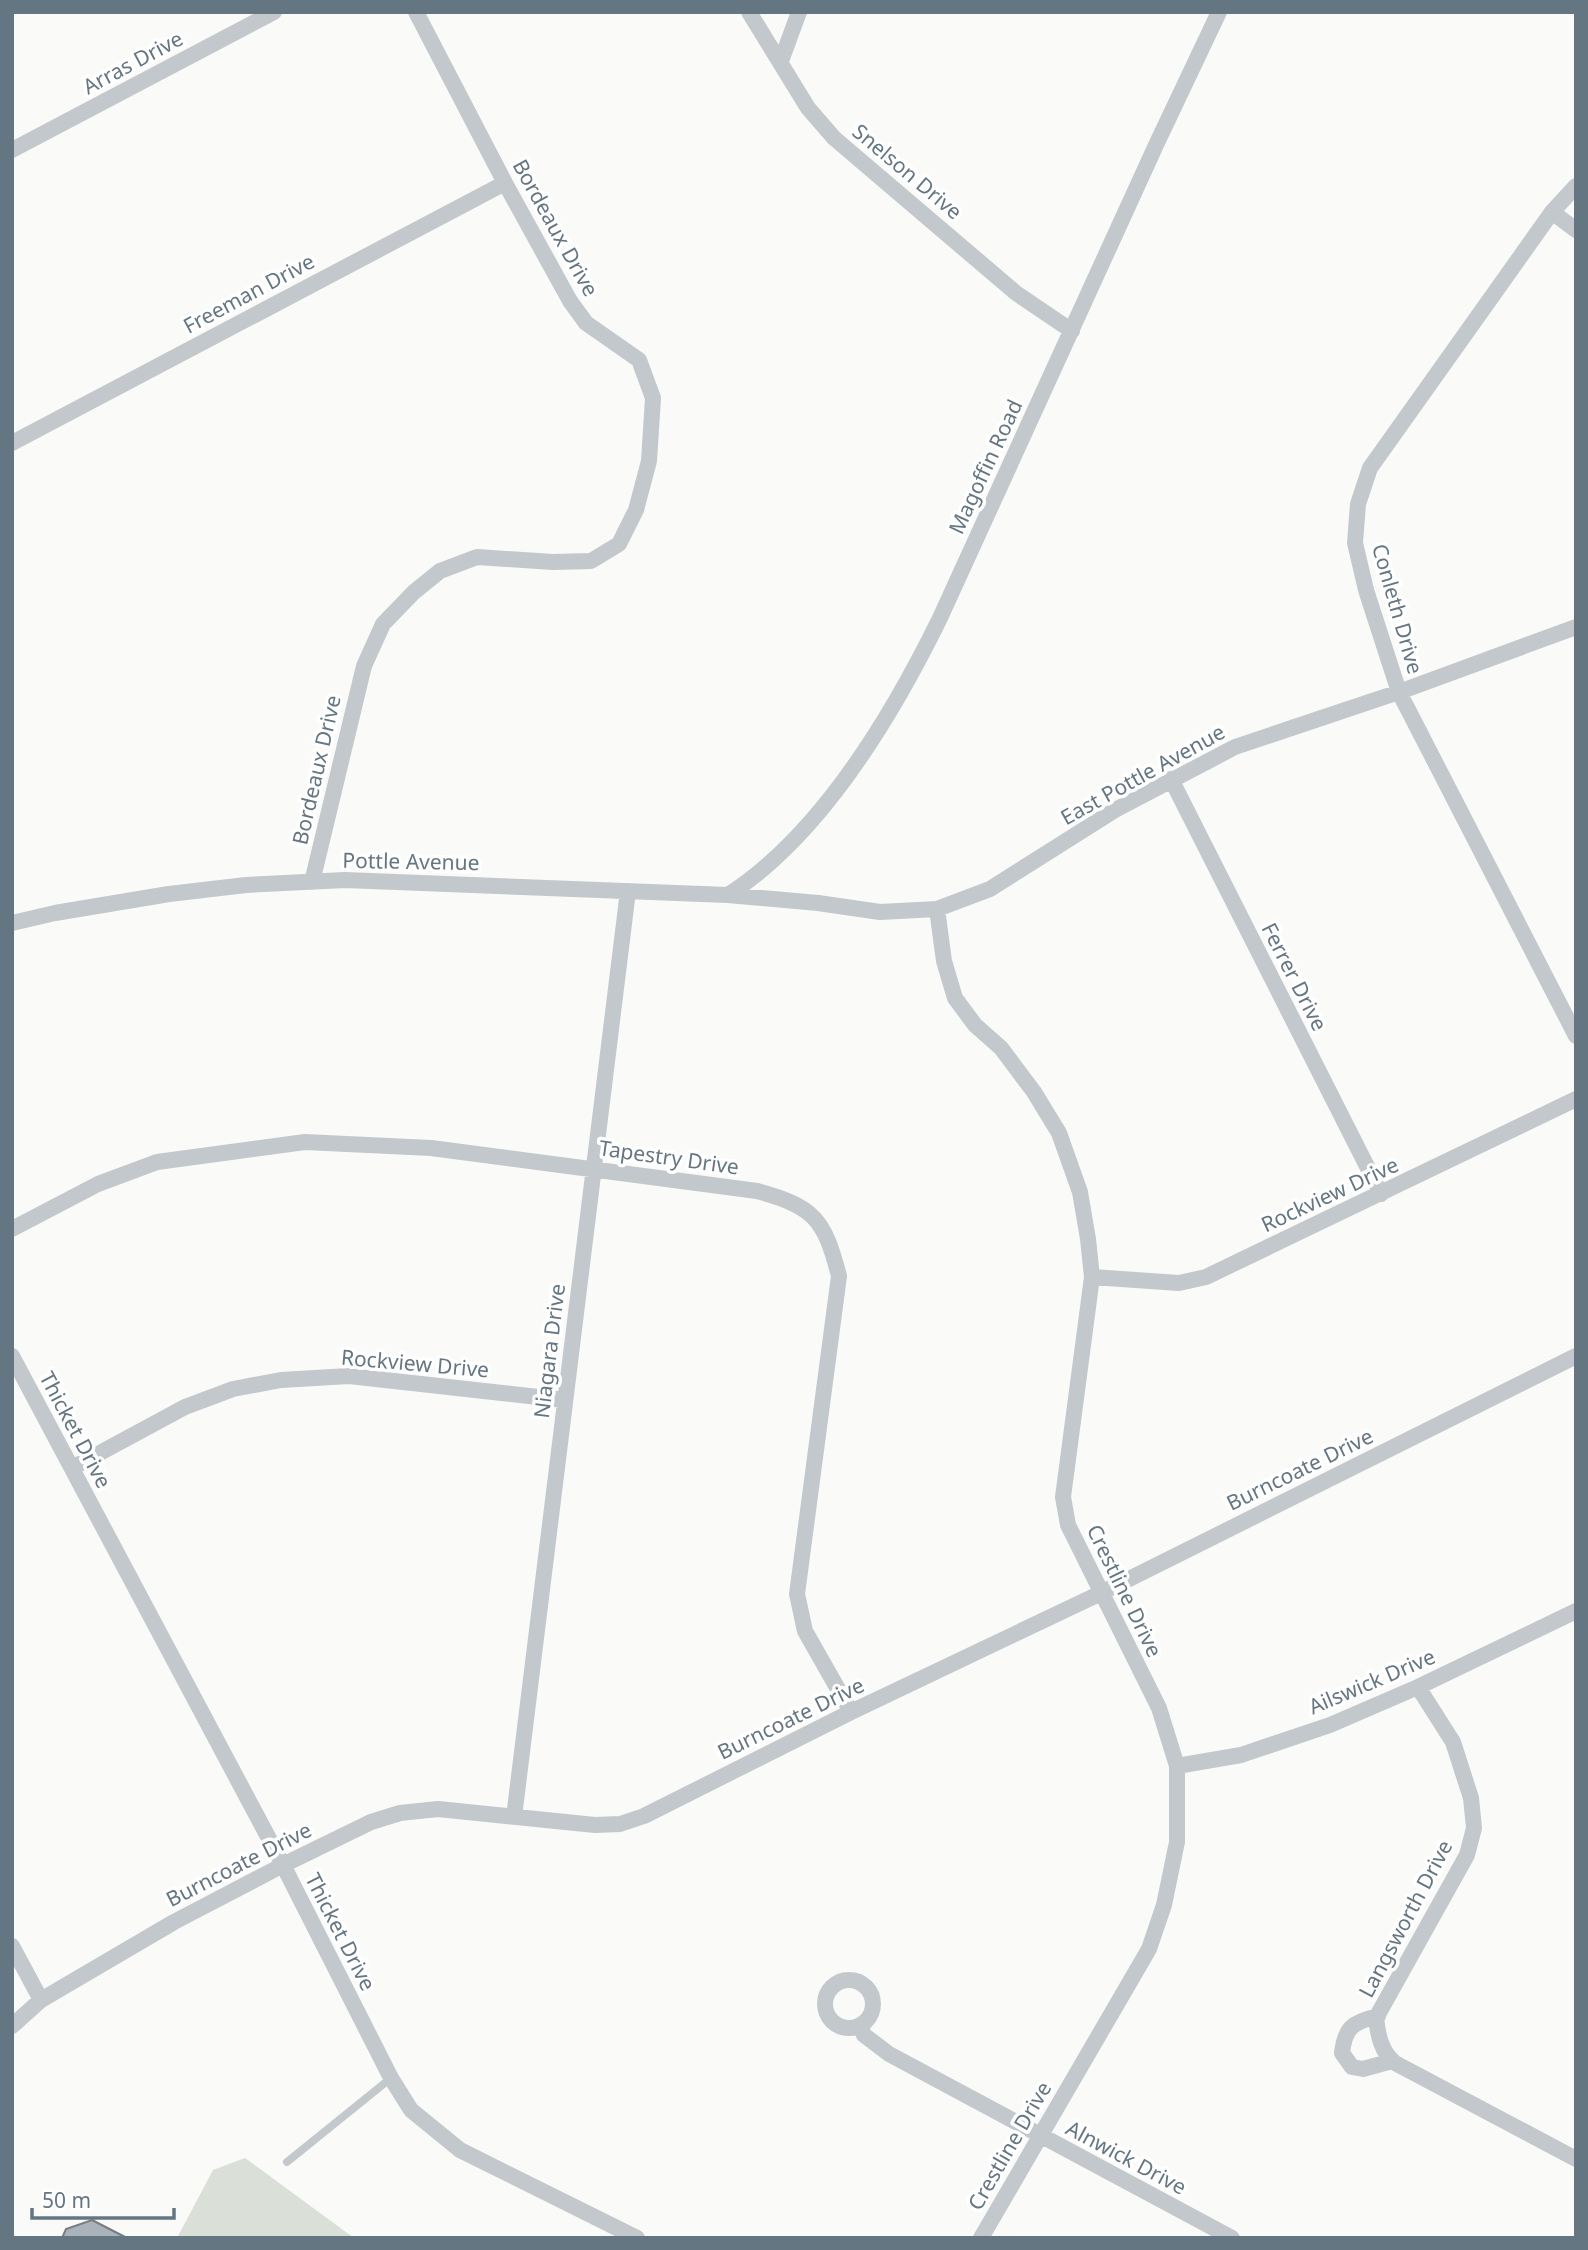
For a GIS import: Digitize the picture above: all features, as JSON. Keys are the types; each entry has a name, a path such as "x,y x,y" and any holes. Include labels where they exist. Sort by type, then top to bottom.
{"street":[{"name":"Arras Drive","path":"12,150 274,12"},
{"name":"Bordeaux Drive","path":"312,881 364,666 383,624 414,592 440,571 477,557 554,562 591,561 620,544 636,510 649,461 653,398 639,360 586,323 570,301 416,12"},
{"name":"Snelson Drive","path":"750,12 808,108 834,138 1016,293 1072,331"},
{"path":"780,61 799,12"},
{"name":"Magoffin Road","path":"727,895 751,880 779,856 809,822 877,733 911,677 1219,12"},
{"name":"Freeman Drive","path":"12,443 505,183"},
{"name":"Conleth Drive","path":"1576,186 1552,212 1370,468 1358,504 1355,543 1366,590 1399,692 1576,1037"},
{"path":"1552,212 1576,230"},
{"name":"East Pottle Avenue","path":"727,895 880,912 937,909 990,889 1115,810 1235,747 1399,692 1576,627"},
{"name":"Ferrer Drive","path":"1171,779 1381,1194"},
{"name":"Pottle Avenue","path":"12,923 55,912 157,896 246,885 312,881 390,881 727,895"},
{"name":"Niagara Drive","path":"514,1817 628,891"},
{"name":"Crestline Drive","path":"937,909 944,961 955,998 975,1025 1001,1048 1034,1092 1059,1133 1080,1192 1092,1277 1063,1497 1069,1525 1158,1707 1177,1766 1177,1842 1164,1905 1149,1949 981,2238"},
{"name":"Rockview Drive","path":"1092,1277 1179,1283 1206,1277 1576,1099"},
{"name":"Tapestry Drive","path":"12,1229 99,1184 157,1162 305,1142 431,1148 757,1191 792,1200 818,1220 831,1245 839,1276 797,1594 805,1631 850,1712"},
{"name":"Thicket Drive","path":"12,1356 283,1865 391,2078 411,2110 460,2150 637,2238"},
{"name":"Burncoate Drive","path":"12,2026 41,2000 174,1922 371,1822 400,1813 458,1809 595,1825 620,1824 644,1816 1576,1356"},
{"name":"Rockview Drive","path":"72,1468 185,1407 233,1389 281,1380 349,1376 565,1400"},
{"name":"Ailswick Drive","path":"1177,1766 1241,1755 1330,1725 1418,1688 1576,1611"},
{"name":"Langsworth Drive","path":"1378,2016 1350,2026 1343,2042 1342,2053 1352,2067 1363,2069 1392,2061 1379,2039 1378,2016 1461,1867 1474,1828 1471,1798 1453,1742 1418,1688"},
{"path":"12,1946 41,2000"},
{"name":"Alnwick Drive","path":"860,2025 864,2035 889,2054 1232,2238"},
{"path":"1392,2061 1576,2159"}],"lane":[{"path":"287,2162 391,2078"}],"shaded area":[{"path":"245,2158 354,2238 177,2238 213,2170"}],"building":[{"path":"92,2220 127,2238 62,2238 66,2229"}]}
